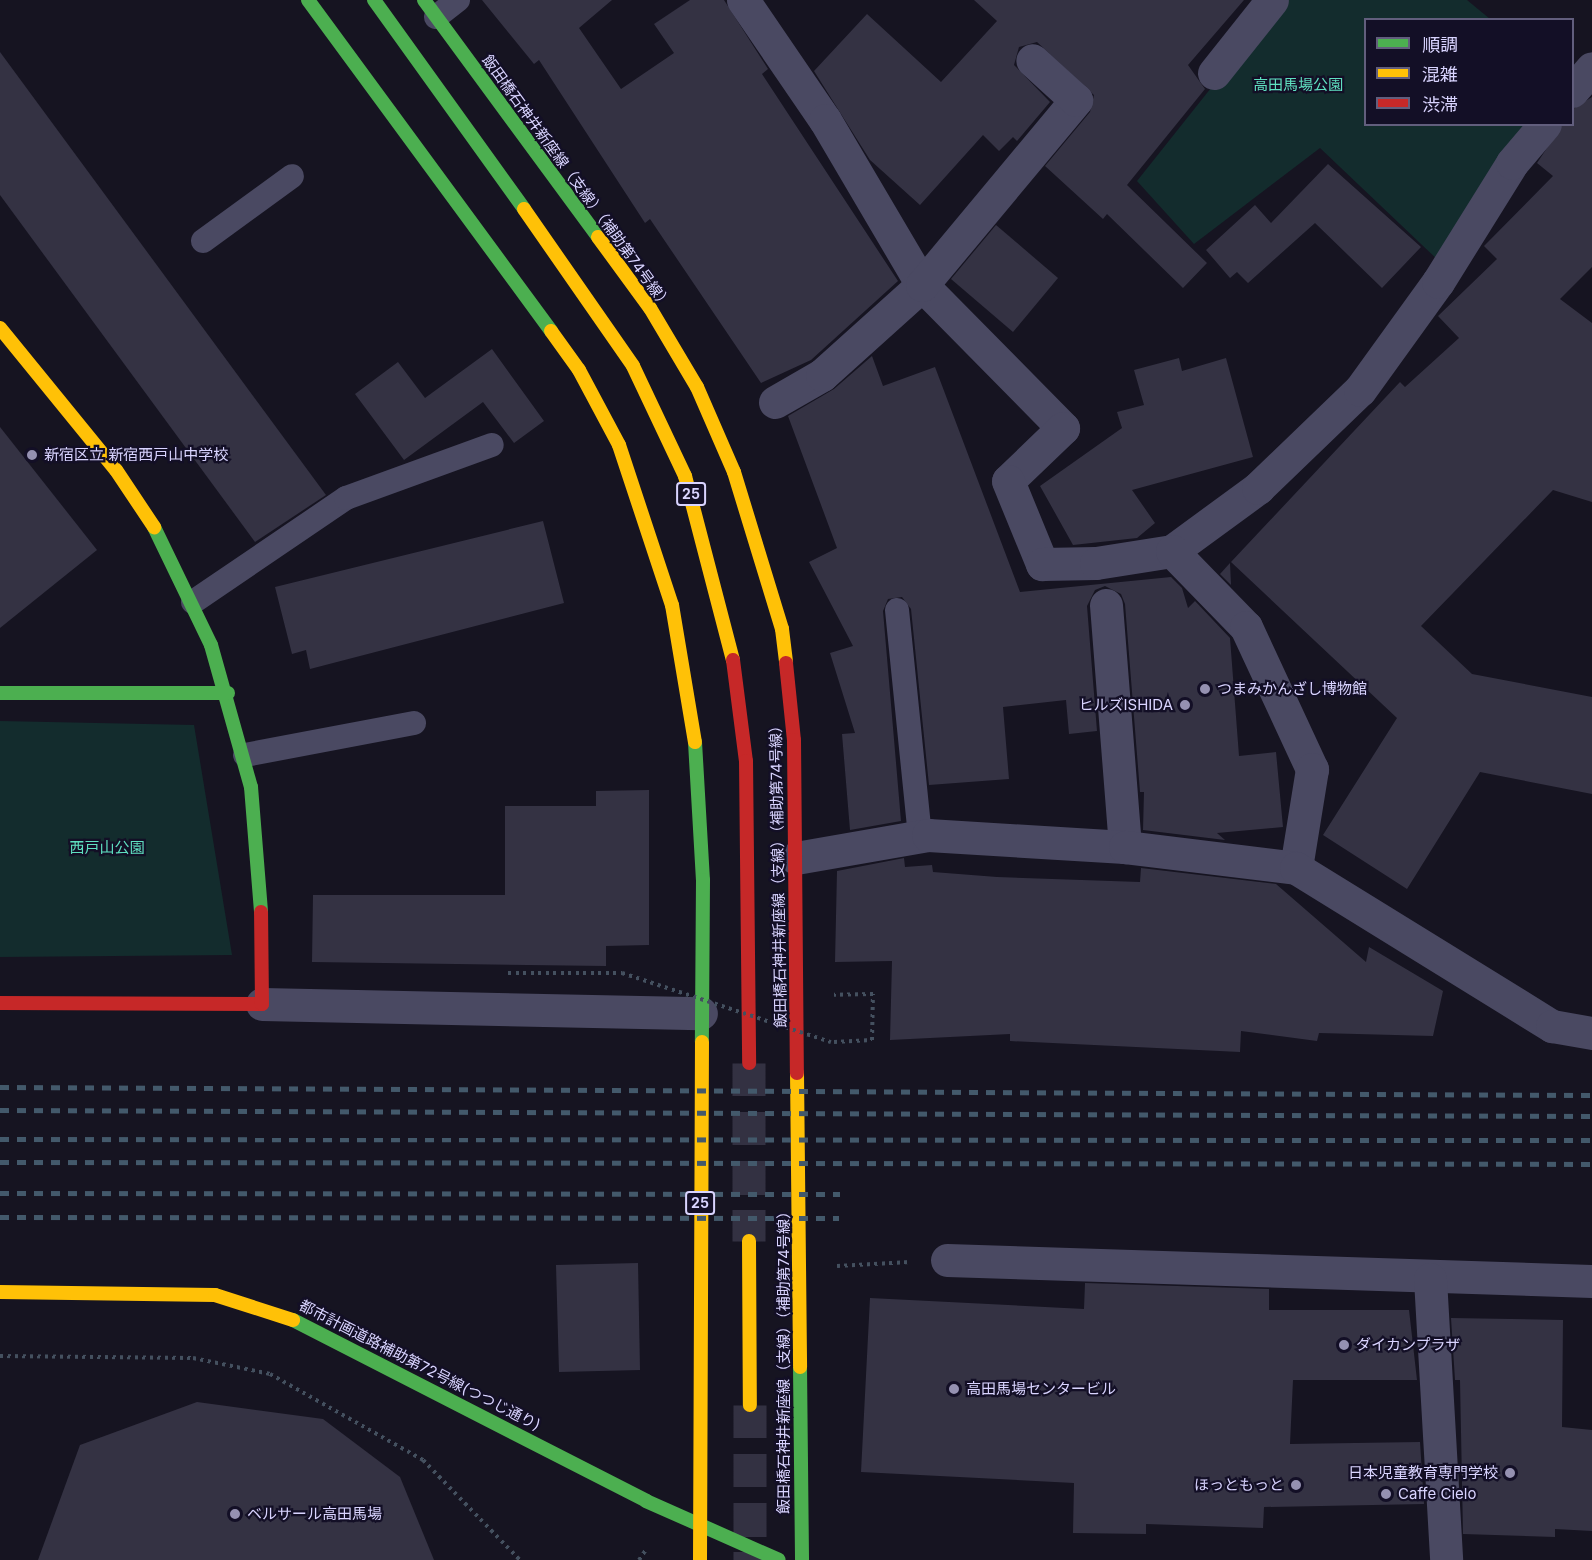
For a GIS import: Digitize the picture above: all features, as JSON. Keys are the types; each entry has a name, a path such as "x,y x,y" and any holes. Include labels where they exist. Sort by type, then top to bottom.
{"main road":[{"name":"25","path":"308,0 579,370 619,445 672,605 687,672 699,764 700,1560"},
{"name":"飯田橋石神井新座線（支線）（補助第74号線）","path":"368,0 378,6 596,309 633,366 685,476 730,636 746,761 749,1063"},
{"name":"飯田橋石神井新座線（支線）（補助第74号線）","path":"430,8 650,308 716,430 782,629 794,741 802,1560"},
{"path":"0,327 116,470 161,538 193,602 228,693 245,754 261,873 262,1004 0,1003"},
{"path":"0,693 228,693"},
{"path":"749,1241 750,1405"},
{"name":"都市計画道路補助第72号線(つつじ通り)","path":"0,1292 143,1290 215,1295 276,1311 700,1525 779,1560"}],"street":[{"path":"1214,73 1272,0"},
{"path":"748,2 825,120 922,285 1063,428 1008,481 1042,564 1096,563 1172,551 1258,488 1360,390 1438,282 1512,163 1543,126"},
{"path":"775,402 822,375 922,285 1076,100 1032,60"},
{"path":"1574,89 1592,68"},
{"path":"1172,551 1246,627 1312,769 1296,868"},
{"path":"1106,605 1125,847"},
{"path":"796,858 920,836 1125,847 1296,868 1552,1026 1592,1033"},
{"path":"262,1004 701,1013"},
{"path":"947,1260 1430,1279 1592,1281"},
{"path":"1430,1279 1446,1560"}],"lane":[{"path":"430,8 458,0"},
{"path":"203,241 292,176"},
{"path":"193,602 346,498 492,445"},
{"path":"897,610 920,836"},
{"path":"245,754 414,723"}],"path":[{"path":"508,973 622,973 831,1042 872,1040 873,994 824,995"},
{"path":"824,1267 947,1260"},
{"path":"0,1356 193,1358 270,1374 423,1460 520,1560"},
{"path":"639,1560 645,1551"}],"green space":[{"name":"高田馬場公園","path":"1281,0 1467,0 1489,18 1364,18 1364,126 1528,126 1441,263 1320,148 1194,244 1137,181"},
{"name":"西戸山公園","path":"0,721 194,725 232,955 0,957"}],"building":[{"path":"482,0 612,0 579,28 621,89 674,53 654,24 690,0 724,0 768,69 762,74 898,281 811,360 761,383 650,219 645,223 539,60 534,64"},
{"path":"974,0 1244,0 1188,65 1205,89 1127,185 1207,263 1183,288 1107,214 1103,219 1045,166 1090,112 1094,95 1037,42 1019,47 1014,65 1050,102 1017,141 1013,137 999,151 983,135 920,205 870,160 814,71 867,14 941,82 997,21"},
{"path":"0,52 326,495 255,542 0,195"},
{"path":"1592,97 1592,267 1560,299 1592,323 1592,502 1553,490 1421,626 1472,674 1592,697 1592,794 1480,772 1407,889 1323,835 1397,718 1231,562 1400,382 1405,387 1459,338 1438,316 1497,259 1484,246 1553,176 1537,163 1562,126 1574,126 1574,108"},
{"path":"1328,164 1421,247 1382,288 1315,223 1248,283 1237,272 1230,278 1206,250 1255,205 1271,223"},
{"path":"996,225 1058,278 1013,332 951,279"},
{"path":"492,349 544,421 514,443 483,402 404,460 355,394 398,362 425,398"},
{"path":"872,356 883,386 935,367 1020,592 1171,577 1182,588 1188,608 1195,601 1230,638 1239,756 1276,752 1283,827 1217,833 1225,840 1143,830 1144,792 1140,792 1125,604 1121,594 1105,586 1095,590 1087,606 1097,731 1069,734 1066,700 1003,707 1009,779 929,785 911,609 902,597 888,599 883,611 901,821 850,830 842,734 855,733 830,653 853,646 809,562 837,548 788,416 834,389"},
{"path":"1179,358 1182,371 1226,358 1253,457 1132,490 1155,523 1137,538 1073,545 1040,486 1122,428 1117,412 1144,405 1134,370"},
{"path":"0,427 97,550 0,628"},
{"path":"543,521 564,603 310,669 306,650 292,654 275,587"},
{"path":"1230,563 1231,585 1220,574"},
{"path":"649,790 649,945 606,946 606,966 312,962 313,895 505,895 505,806 596,806 596,791"},
{"path":"904,858 905,867 932,865 933,872 997,877 1140,882 1141,868 1276,884 1366,962 1369,947 1443,991 1433,1036 1319,1033 1317,1041 1241,1031 1240,1052 1010,1041 1010,1034 890,1040 892,961 835,962 837,871"},
{"path":"638,1263 640,1370 559,1372 556,1265"},
{"path":"1085,1283 1269,1289 1269,1310 1409,1310 1417,1380 1293,1380 1290,1444 1420,1442 1424,1504 1264,1507 1263,1528 1146,1524 1146,1534 1073,1533 1074,1483 861,1472 870,1298 1084,1309"},
{"path":"1451,1318 1563,1320 1562,1427 1592,1430 1592,1531 1555,1529 1555,1537 1463,1534 1460,1380 1455,1380"},
{"name":"ベルサール高田馬場","path":"197,1402 323,1419 400,1477 434,1560 38,1560 80,1445"}],"tunnel":[{"path":"749,1063 749,1241"},
{"path":"750,1405 750,1560"}],"railway":[{"path":"0,1087 1592,1095"},
{"path":"0,1110 1592,1116"},
{"path":"0,1139 1592,1140"},
{"path":"0,1162 1592,1164"},
{"path":"0,1193 840,1194"},
{"path":"0,1217 839,1218"}],"traffic: fast":[{"path":"308,0 551,331"},
{"path":"374,0 524,209"},
{"path":"424,0 598,237"},
{"path":"154,527 211,645 251,787 261,912"},
{"path":"0,693 228,693"},
{"path":"695,742 703,880 702,1042"},
{"path":"293,1320 646,1501 779,1560"},
{"path":"800,1367 802,1560"}],"traffic: slow":[{"path":"524,209 633,366 685,476 733,660"},
{"path":"598,237 650,308 697,387 734,472 782,629 786,663"},
{"path":"0,328 116,470 154,527"},
{"path":"551,331 579,370 619,445 672,605 695,742"},
{"path":"700,1560 702,1042"},
{"path":"797,1073 800,1367"},
{"path":"749,1241 750,1405"},
{"path":"0,1292 215,1295 293,1320"}],"traffic: jam":[{"path":"733,660 746,761 749,1063"},
{"path":"786,663 794,740 797,1073"},
{"path":"0,1003 262,1004 261,912"}],"place":[{"name":"新宿区立 新宿西戸山中学校","path":"32,455"},
{"name":"つまみかんざし博物館","path":"1205,689"},
{"name":"ヒルズISHIDA","path":"1185,705"},
{"name":"ダイカンプラザ","path":"1344,1345"},
{"name":"高田馬場センタービル","path":"954,1389"},
{"name":"日本児童教育専門学校","path":"1510,1473"},
{"name":"ほっともっと","path":"1296,1485"},
{"name":"Caffe Cielo","path":"1386,1494"},
{"name":"ベルサール高田馬場","path":"235,1514"}]}
